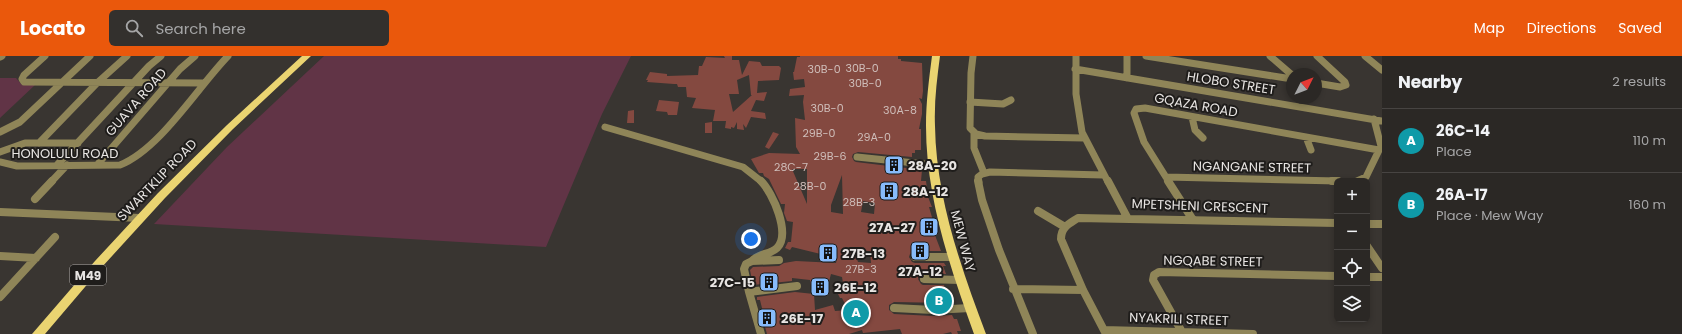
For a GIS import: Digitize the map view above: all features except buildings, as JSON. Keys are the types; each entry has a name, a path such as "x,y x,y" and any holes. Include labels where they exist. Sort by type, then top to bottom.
{"main road":[{"name":"SWARTKLIP ROAD","path":"38,334 81,282 140,218 213,143 307,56"},
{"name":"MEW WAY","path":"936,56 931,95 931,144 939,199 952,257 980,334"}],"street":[{"path":"45,56 24,75 22,80 29,83 203,83"},
{"path":"0,132 20,122 90,56"},
{"path":"39,143 97,83 127,56"},
{"path":"58,165 150,66 162,56"},
{"name":"GUAVA ROAD","path":"97,165 168,83 195,56"},
{"name":"HONOLULU ROAD","path":"0,162 8,165 123,165 133,160 164,130 203,83 228,56"},
{"path":"974,56 971,73 970,102 970,128 974,132 985,136 1084,138"},
{"path":"1076,56 1075,69 1079,118 1084,138 1127,217"},
{"path":"1127,56 1127,78"},
{"path":"1146,56 1176,58 1286,78"},
{"path":"1270,56 1286,71"},
{"path":"1317,56 1346,84 1340,86 1322,84"},
{"path":"1365,56 1382,70"},
{"name":"HLOBO STREET","path":"1075,69 1378,120"},
{"path":"970,102 1003,104 1011,100"},
{"name":"GQAZA ROAD","path":"1192,220 1142,138 1134,111 1138,108 1145,108 1379,150"},
{"path":"1192,117 1196,131 1203,138"},
{"path":"1364,178 1366,177 1381,144 1378,120"},
{"path":"604,127 743,167 758,176 766,185 775,201 781,223 780,244 776,249 754,258 744,267 748,292 761,334"},
{"path":"974,132 972,137 974,148 984,173"},
{"path":"1306,137 1311,150"},
{"path":"0,152 22,144 78,143"},
{"path":"858,156 934,165"},
{"path":"0,170 8,165"},
{"path":"35,200 67,165"},
{"path":"1033,334 1013,289 986,210 978,178 984,173 1103,175"},
{"name":"NGANGANE STREET","path":"1166,177 1334,181"},
{"path":"1038,211 1065,227 1061,232 1061,239 1083,290 1105,332"},
{"path":"0,212 140,218"},
{"name":"MPETSHENI CRESCENT","path":"1065,227 1080,217 1334,223"},
{"path":"1370,224 1382,224"},
{"path":"0,297 55,237"},
{"path":"1370,249 1378,256 1382,268"},
{"path":"0,256 36,258"},
{"path":"915,257 952,257"},
{"path":"752,261 779,260"},
{"name":"NGQABE STREET","path":"1182,332 1153,280 1154,275 1159,272 1334,276"},
{"path":"1370,277 1382,278"},
{"path":"924,279 960,280"},
{"path":"748,292 797,286"},
{"path":"1013,289 1083,290"},
{"path":"894,308 922,310 970,308"},
{"name":"NYAKRILI STREET","path":"1105,332 1253,334"}],"shaded area":[{"path":"324,56 631,56 602,114 546,247 154,224 227,147"},
{"path":"0,78 16,78 22,85 35,85 0,118"}],"place":[{"name":"28A-20","path":"894,165"},
{"name":"28A-12","path":"889,191"},
{"name":"27A-27","path":"929,227"},
{"name":"27A-12","path":"920,251"},
{"name":"27B-13","path":"828,253"},
{"name":"27C-15","path":"769,282"},
{"name":"26E-12","path":"820,287"},
{"name":"26A-17","path":"939,301"},
{"name":"26C-14","path":"856,313"},
{"name":"26E-17","path":"767,318"}]}
